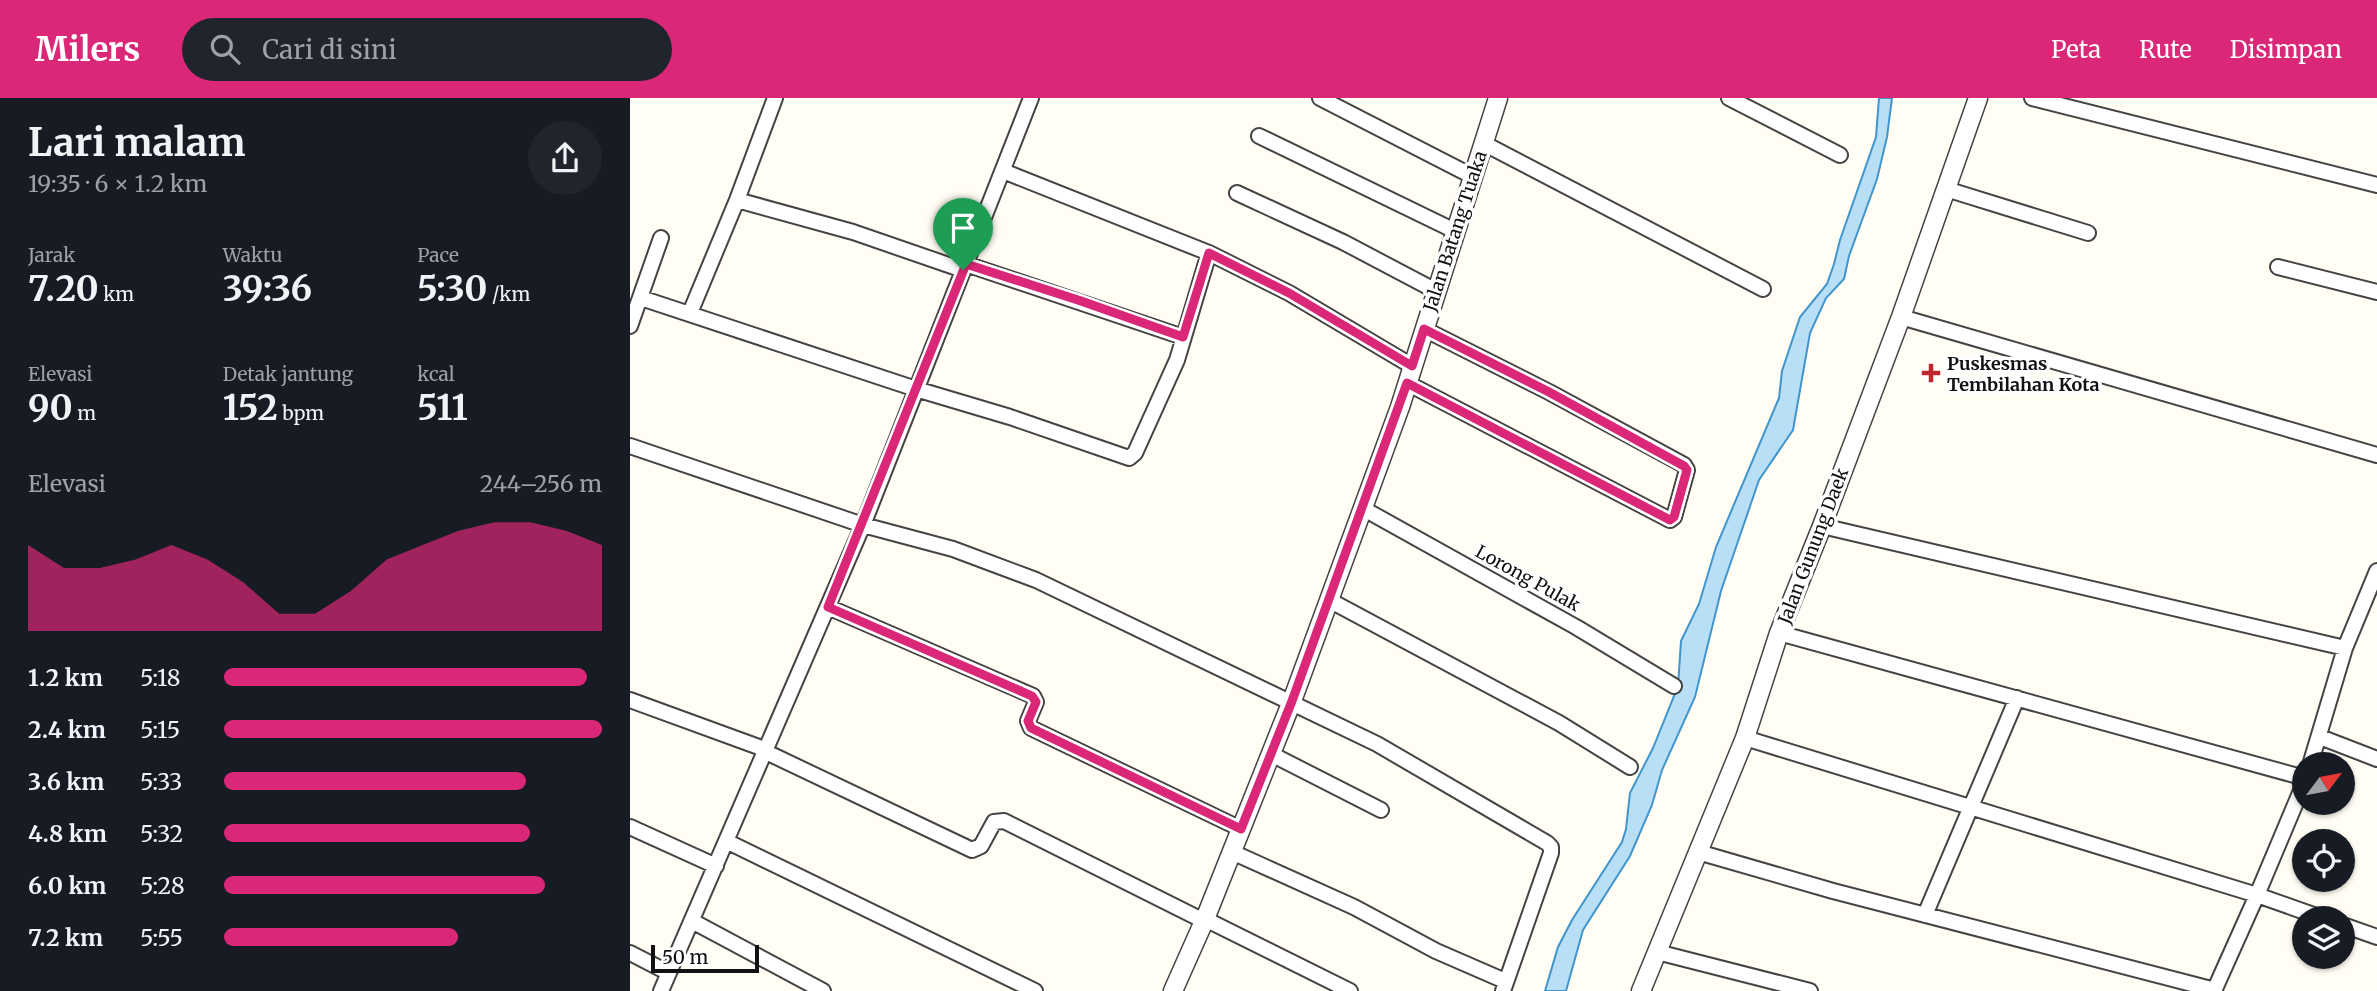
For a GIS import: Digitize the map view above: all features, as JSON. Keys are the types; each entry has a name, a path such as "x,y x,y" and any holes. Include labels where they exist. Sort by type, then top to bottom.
{"street":[{"path":"690,313 737,200 775,98"},
{"path":"661,991 863,525 1031,98"},
{"path":"1320,98 1472,176"},
{"name":"Jalan Batang Tuaka","path":"1173,991 1205,920 1329,600 1410,375 1498,98"},
{"path":"1729,98 1840,155"},
{"name":"Jalan Gunung Daek","path":"1641,991 1745,738 1779,633 1901,317 1978,98"},
{"path":"2032,98 2377,185"},
{"path":"1259,136 1455,231"},
{"path":"1483,143 1763,289"},
{"path":"1003,171 1209,253 1289,293 1410,375 1670,520 1674,517 1687,470 1684,466 1549,392 1424,329"},
{"path":"1946,189 2088,233"},
{"path":"1237,193 1343,242 1436,291"},
{"path":"737,200 1081,301 1183,337"},
{"path":"630,326 661,238"},
{"path":"641,298 1129,458 1135,453 1177,360 1209,253"},
{"path":"2278,267 2377,292"},
{"path":"1901,317 2377,455"},
{"path":"630,446 863,525 953,549 1035,580 1377,744 1551,847 1504,986 1354,907 1232,852"},
{"name":"Lorong Pulak","path":"1362,508 1576,627 1674,686"},
{"path":"1822,526 2345,648"},
{"path":"2315,752 2345,648 2377,571"},
{"path":"1329,600 1559,723 1630,767"},
{"path":"828,607 1032,696 1036,702 1028,721 1031,728 1241,829"},
{"path":"1779,633 2292,775"},
{"path":"1925,915 2017,698"},
{"path":"630,701 766,751 972,849 976,850 981,846 993,822 1004,821 1350,991"},
{"path":"2320,737 2377,759"},
{"path":"1745,738 2292,907"},
{"path":"1271,754 1381,810"},
{"path":"1698,852 1925,915 2215,990 2292,810"},
{"path":"630,827 716,866"},
{"path":"726,841 1035,991"},
{"path":"692,921 823,991"},
{"path":"2355,929 2377,937"},
{"path":"1657,952 1810,991"},
{"path":"630,953 669,973"}],"water":[{"path":"1879,98 1892,98 1887,137 1877,179 1849,256 1844,279 1826,298 1810,333 1793,430 1759,480 1721,591 1695,697 1662,770 1652,805 1630,856 1583,930 1566,991 1545,991 1558,947 1622,842 1630,793 1653,748 1678,686 1681,641 1699,604 1716,547 1779,398 1782,371 1800,317 1827,284 1834,264 1876,137"}],"place":[{"name":"Puskesmas Tembilahan Kota","path":"1931,373"}],"route":[{"path":"1209,253 1289,293 1412,366 1424,329 1549,392 1684,466 1687,470 1674,517 1670,520 1407,383 1292,701 1241,829 1031,728 1028,721 1036,702 1032,696 828,607 963,270 966,264 1183,337 1209,253"}]}
